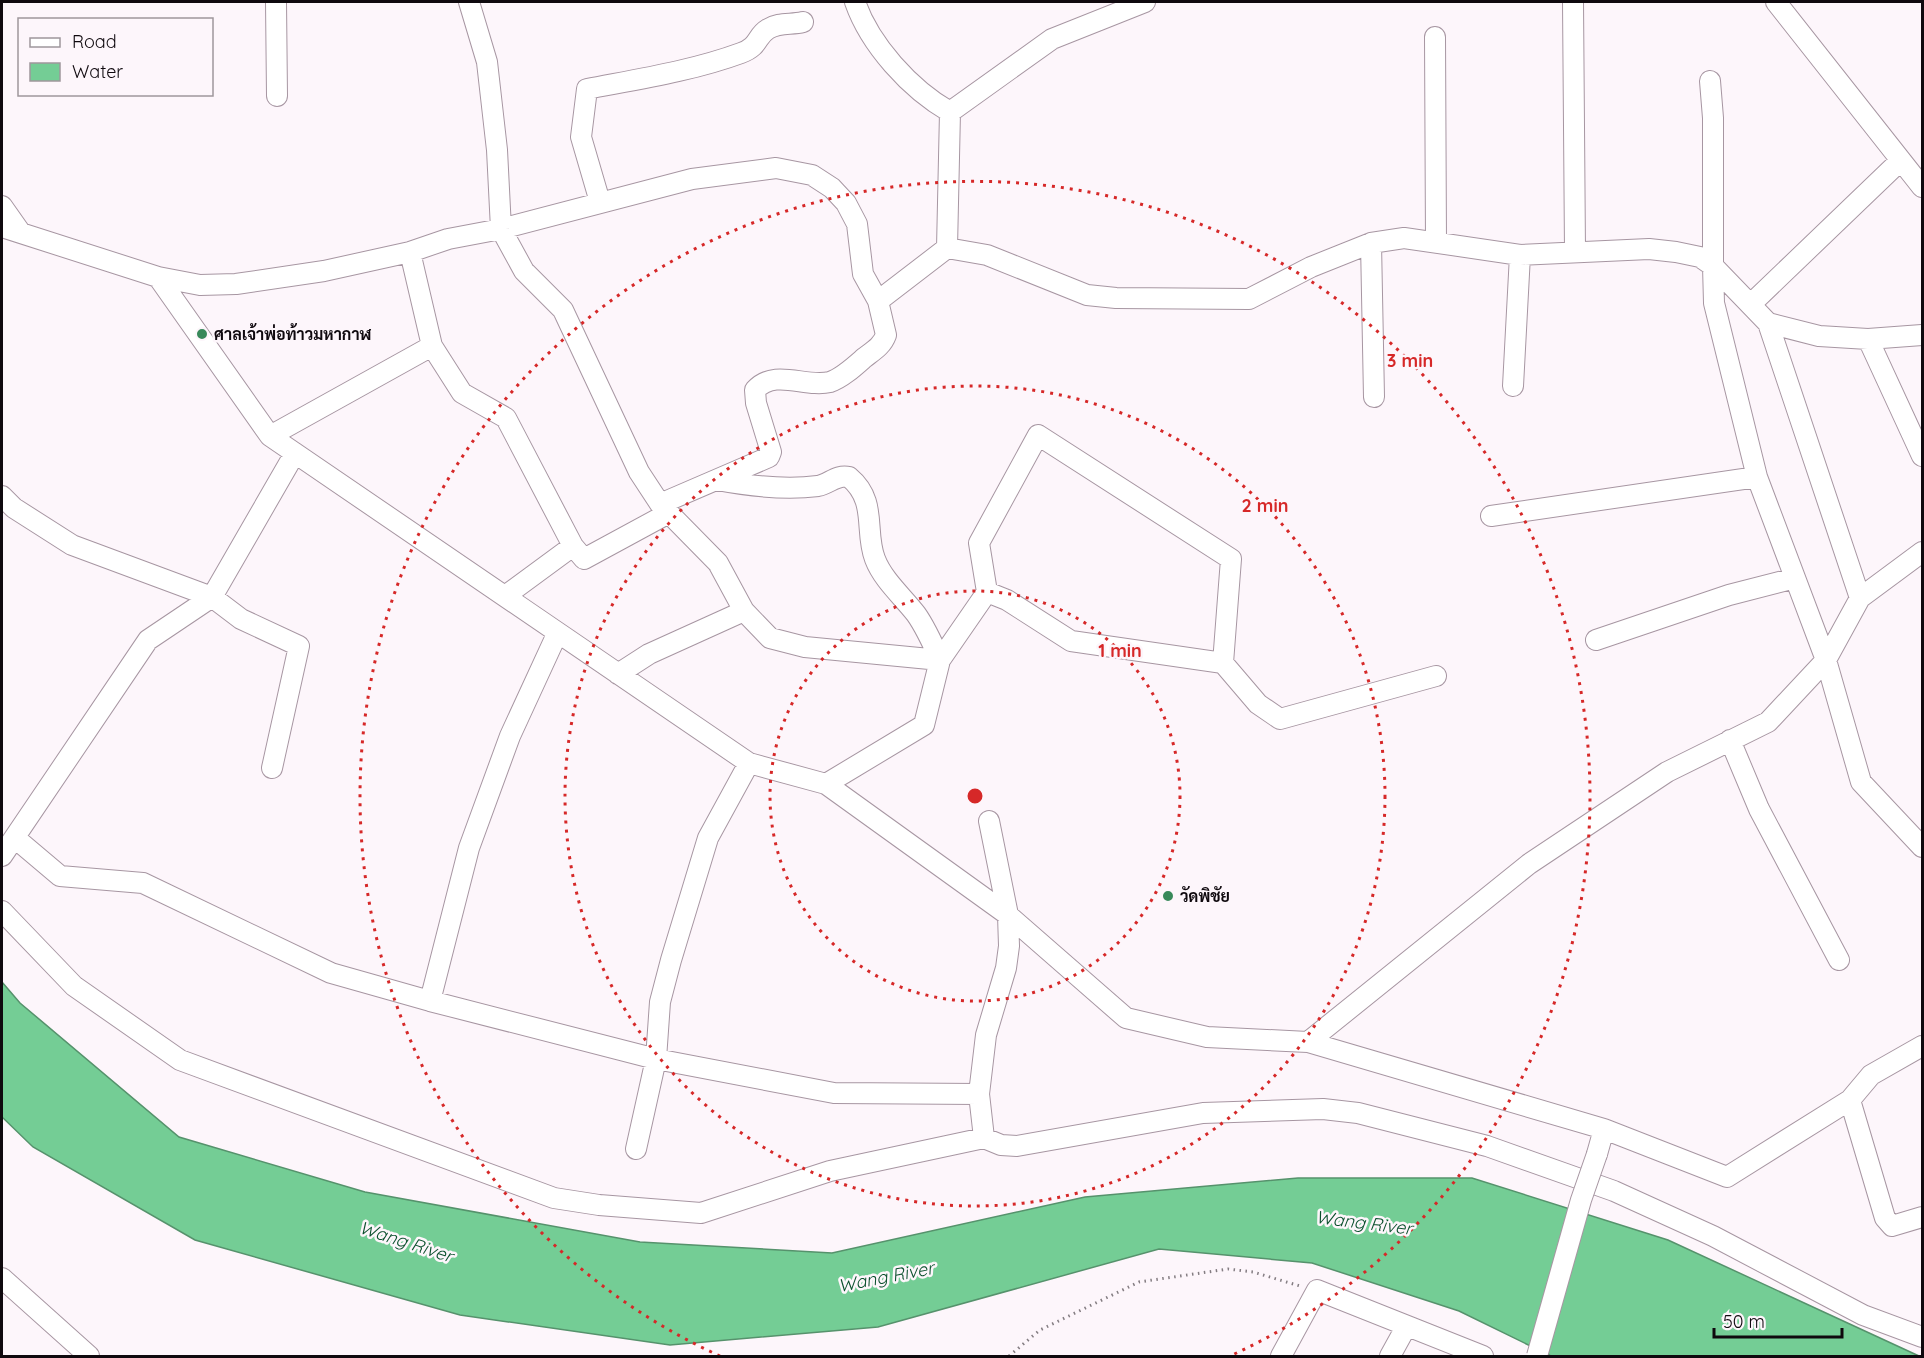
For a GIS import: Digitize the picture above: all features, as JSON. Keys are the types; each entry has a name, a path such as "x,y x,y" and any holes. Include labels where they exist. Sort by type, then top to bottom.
{"street":[{"path":"276,2 277,96"},
{"path":"469,2 487,62 497,150 501,229 524,271 563,310 639,472 664,509 718,563 744,611 770,638 805,647 940,660"},
{"path":"855,2 865,28 914,87 950,112"},
{"path":"950,112 1052,39 1145,2"},
{"path":"1573,2 1575,251"},
{"path":"1776,2 1923,187"},
{"path":"600,202 581,137 587,88 666,75 733,56 755,46 768,28 780,24 790,25 803,22"},
{"path":"1435,37 1436,242"},
{"path":"1710,81 1713,118 1714,303 1756,477 1826,660 1862,782 1923,847"},
{"path":"947,248 950,112"},
{"path":"1751,304 1900,160"},
{"path":"2,227 158,277 200,285 236,284 324,271 410,252 448,239 501,229 692,179 776,168 812,175 832,188 846,203 858,224 863,274 878,301 886,335 879,346 859,363 829,382 783,379 764,383 754,390 771,454 768,458 717,480 664,509 584,559 573,546 506,418 462,393 432,346 410,252"},
{"path":"2,206 21,233"},
{"path":"878,301 947,248 987,255 1087,295 1116,298 1235,300 1263,294 1311,267 1371,243 1404,238 1520,255 1575,251 1676,252 1700,257 1713,266 1768,322 1860,598"},
{"path":"1371,243 1374,397"},
{"path":"1513,386 1520,255"},
{"path":"158,277 270,436 749,763 826,784 1008,915 1125,1018 1207,1037 1308,1042 1604,1129 1727,1177 1850,1100 1871,1075 1923,1046"},
{"path":"1768,322 1819,336 1868,339 1923,335"},
{"path":"1868,339 1923,456"},
{"path":"270,436 432,346"},
{"path":"826,784 924,725 940,660 987,592 979,543 1038,435 1232,559 1223,663"},
{"path":"2,856 148,640 212,597 295,453"},
{"path":"717,480 771,486 819,486 841,476 849,477 861,492 871,518 871,542 875,560 917,616 940,660"},
{"path":"1491,516 1756,477"},
{"path":"2,496 14,508 72,545 212,597 241,619 299,646 272,768"},
{"path":"505,596 573,546"},
{"path":"1308,1042 1529,864 1667,772 1768,722 1826,660 1860,598 1923,552"},
{"path":"1596,640 1729,595 1795,578"},
{"path":"987,592 1007,600 1071,641 1223,663 1258,704 1280,719 1436,676"},
{"path":"618,674 657,650 744,611"},
{"path":"430,1001 469,848 510,736 558,634"},
{"path":"1730,740 1759,809 1839,960"},
{"path":"636,1149 656,1059 660,1002 708,838 749,763"},
{"path":"984,1138 979,1094 986,1035 1009,957 1008,915 989,821"},
{"path":"15,838 60,876 143,883 331,973 430,1001 656,1059 834,1093 979,1094"},
{"path":"2,910 74,986 180,1060 554,1198 599,1205 701,1213 830,1171 984,1138 1001,1145 1017,1146 1203,1113 1323,1109 1358,1113 1487,1146 1614,1191 1713,1236 1863,1315 1923,1337"},
{"path":"1850,1100 1885,1218 1893,1226 1923,1217"},
{"path":"1537,1356 1581,1200 1604,1129"},
{"path":"2,1278 89,1356"},
{"path":"1281,1356 1317,1290 1483,1356"},
{"path":"1390,1356 1406,1327"}],"path":[{"path":"1009,1356 1040,1330 1138,1282 1228,1269 1253,1272 1317,1290"}],"water":[{"name":"Wang River","path":"2,982 20,1003 179,1137 365,1192 640,1242 832,1253 1085,1197 1298,1178 1472,1178 1668,1240 1919,1356 1551,1356 1459,1311 1312,1263 1159,1249 878,1327 670,1345 460,1315 195,1240 33,1147 2,1117"}],"place":[{"name":"ศาลเจ้าพ่อท้าวมหากาฬ","path":"202,334"},
{"name":"วัดพิชัย","path":"1168,896"}]}
